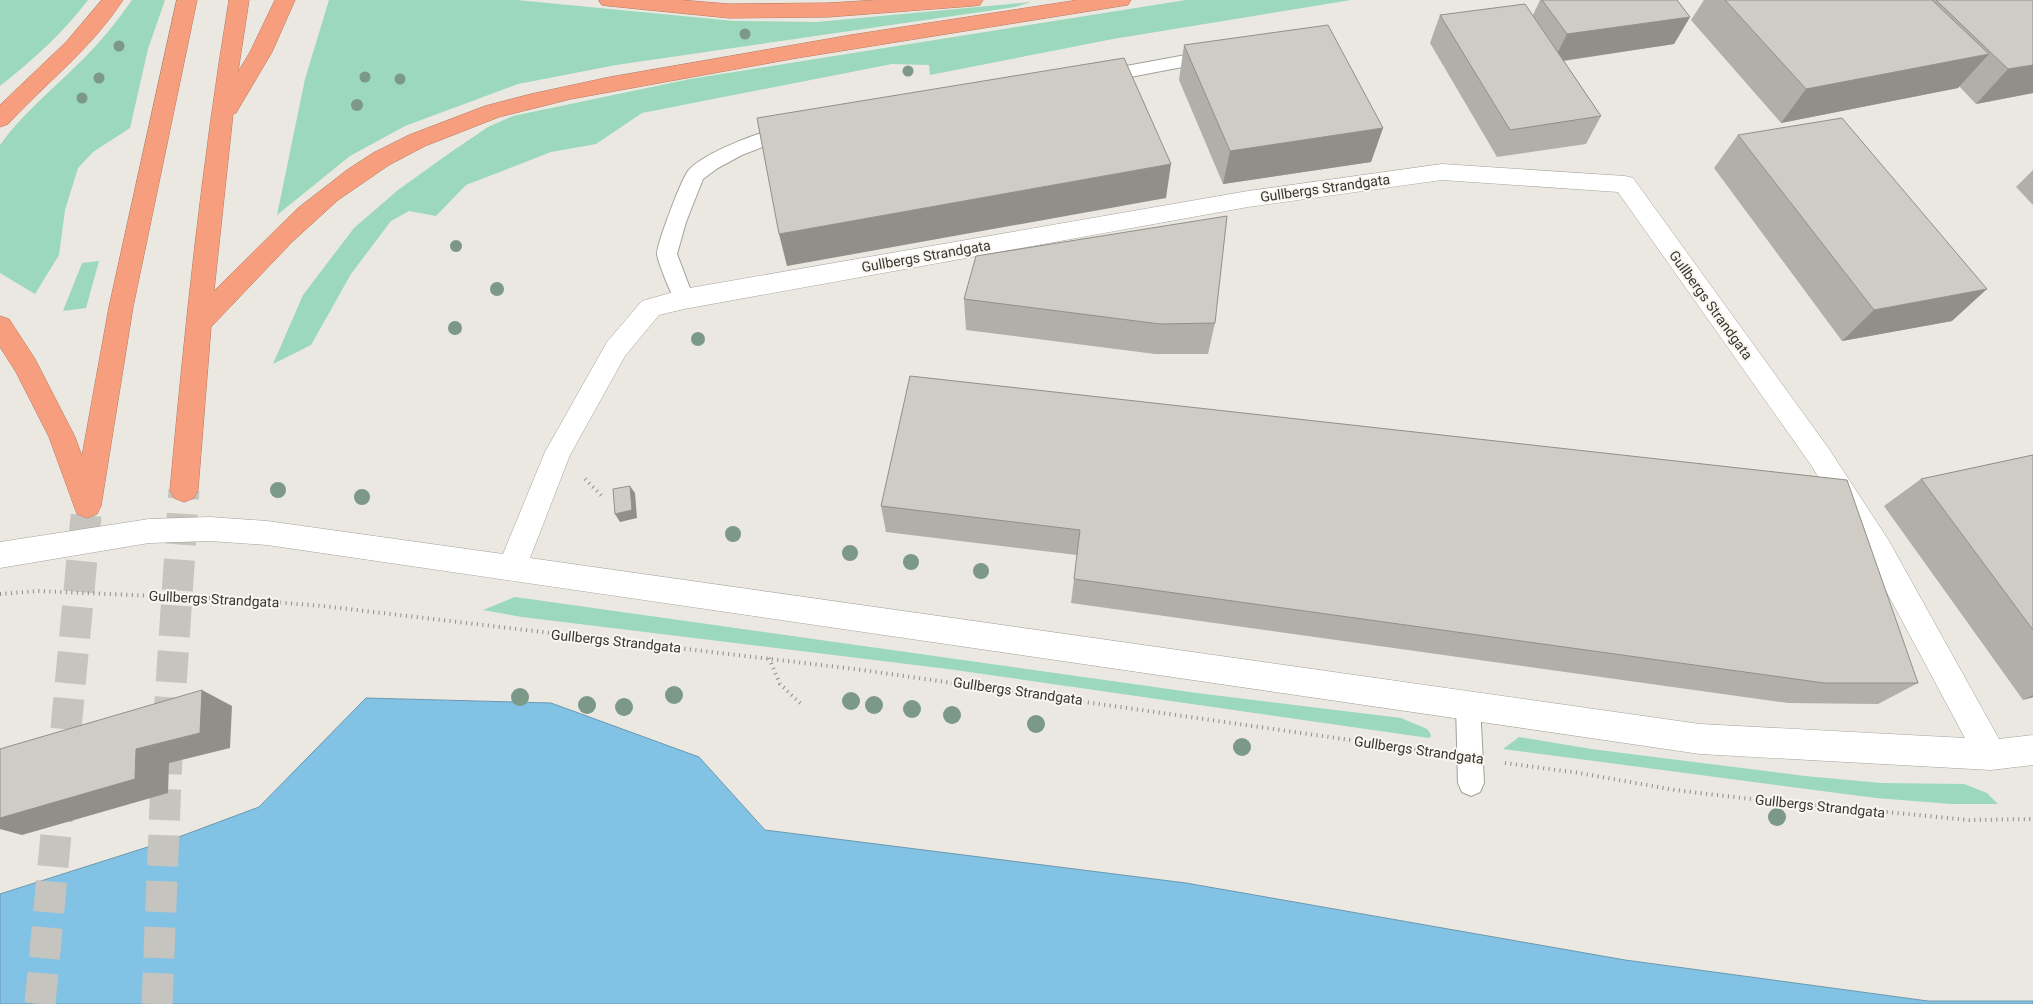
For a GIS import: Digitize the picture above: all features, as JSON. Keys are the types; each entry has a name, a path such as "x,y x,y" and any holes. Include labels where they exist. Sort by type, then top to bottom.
{"highway":[{"path":"0,120 9,104 81,39 112,0"},
{"path":"0,326 26,366 62,437 87,506 120,307 187,0"},
{"path":"184,490 197,325 209,209 238,0"},
{"path":"223,118 261,52 285,0"},
{"path":"609,0 729,11 828,10 973,0"},
{"path":"197,325 289,231 342,186 393,153 429,134 467,119 519,103 570,92 817,46 1121,0"}],"street":[{"name":"Gullbergs Strandgata","path":"512,567 558,452 616,349 651,308 684,298 1248,199 1442,172 1625,184 1820,457 1879,550 1991,755"},
{"path":"0,555 149,530 210,528 267,533 1468,704 1700,739 1991,755 2033,750"}],"lane":[{"path":"1084,79 1226,54"},
{"path":"684,298 668,254 676,222 695,175 711,163 736,150 778,134 806,129"},
{"path":"1468,704 1471,784"}],"path":[{"name":"Gullbergs Strandgata","path":"0,594 38,591 248,600 323,606 532,632 769,658 986,686 1579,773 1675,790 1969,820 2033,819"},
{"path":"769,658 780,684 802,705"}],"green space":[{"path":"0,0 88,0 47,46 0,86"},
{"path":"132,0 165,0 148,49 130,128 93,152 78,168 65,210 59,255 35,294 0,273 0,145 27,113 92,50"},
{"path":"329,0 517,0 734,21 817,22 1031,2 1015,7 616,65 518,84 405,126 350,156 277,215 305,79"},
{"path":"1186,0 1351,0 1113,39 930,75 929,65 892,64 642,113 596,144 551,152 466,185 436,216 409,211 391,221 351,274 311,345 273,364 303,295 354,228 398,190 451,152 488,127 513,116 690,79"},
{"path":"99,261 86,308 63,311 82,263"},
{"path":"515,597 1197,693 1401,718 1427,729 1431,736 1429,738 948,669 522,617 483,610"},
{"path":"1519,737 1591,749 1805,776 1881,783 1964,784 1987,793 1998,804 1952,804 1876,798 1503,749"}],"water":[{"path":"366,698 551,703 699,757 765,830 1186,883 1625,960 1928,1001 2033,1001 2033,1004 0,1004 0,894 176,838 259,807"}],"building":[{"path":"1542,0 1677,0 1690,17 1567,34"},
{"path":"1725,0 1932,0 1989,54 1806,89"},
{"path":"1936,0 2033,0 2033,65 2008,69"},
{"path":"1525,4 1601,116 1510,130 1440,15"},
{"path":"1328,25 1383,128 1230,151 1184,45"},
{"path":"1124,58 1171,164 779,234 757,118"},
{"path":"1842,118 1987,289 1874,310 1738,135"},
{"path":"1227,216 1215,323 1160,324 964,299 976,256"},
{"path":"910,376 1847,480 1918,683 1824,683 1074,579 1080,530 881,506"},
{"path":"2033,455 2033,630 1921,479"},
{"path":"630,486 632,510 615,514 613,489"},
{"path":"202,690 200,733 136,749 135,779 0,818 0,749"}],"tunnel":[{"path":"157,1004 168,731 184,490"},
{"path":"40,1004 87,506"}]}
